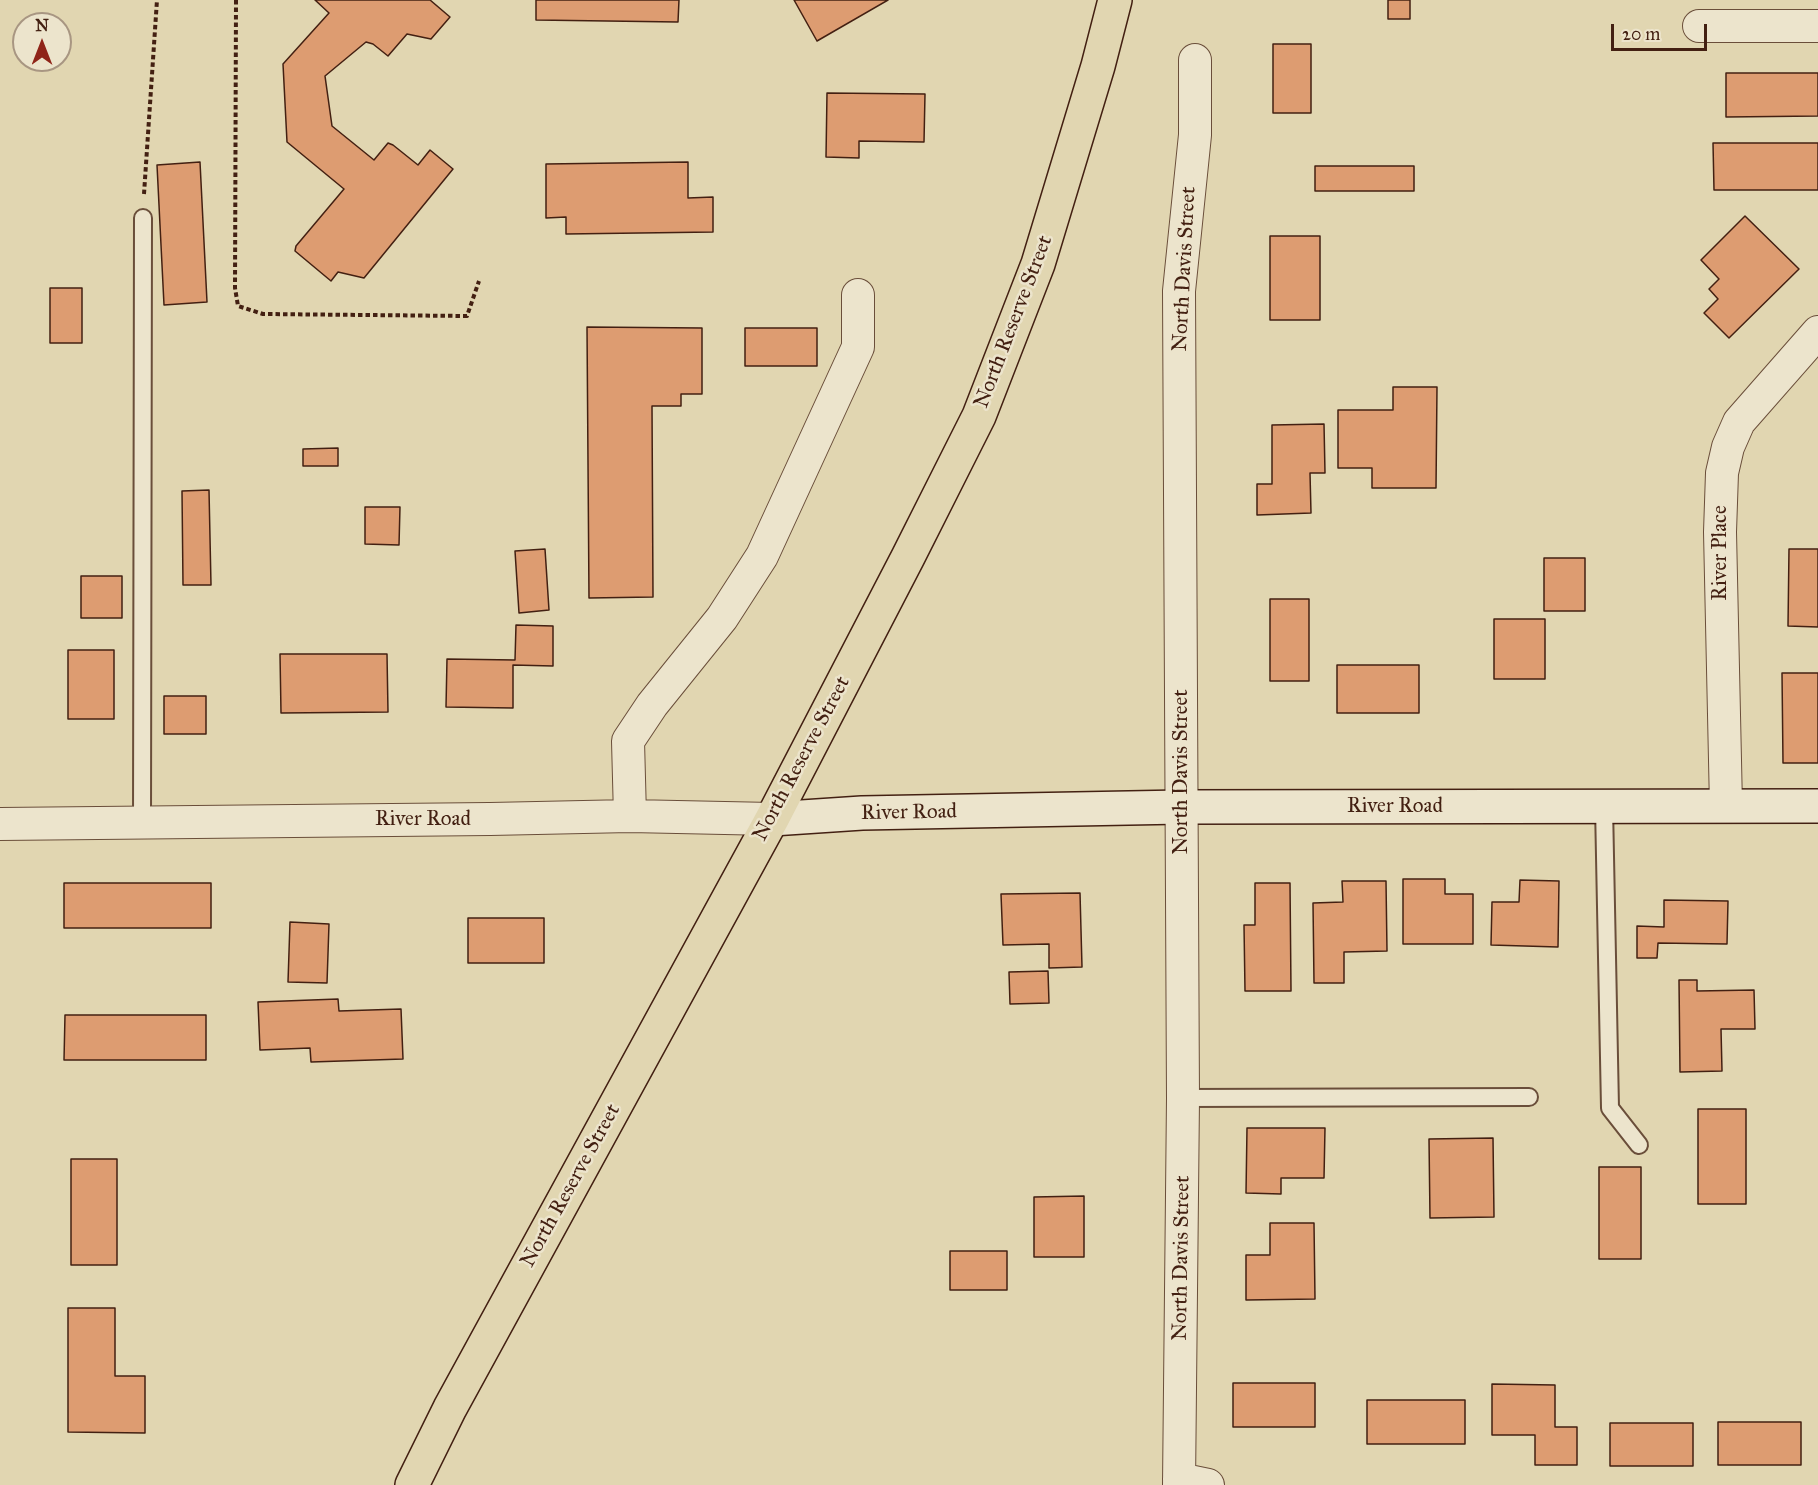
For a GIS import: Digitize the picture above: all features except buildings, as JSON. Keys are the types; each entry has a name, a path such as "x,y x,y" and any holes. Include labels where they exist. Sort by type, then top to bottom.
{"highway":[{"name":"North Reserve Street","path":"412,1485 455,1398 772,819 979,416 1038,264 1098,66 1115,0"}],"street":[{"path":"1699,26 1818,26"},
{"name":"North Davis Street","path":"1189,1483 1183,1098 1179,291 1195,135 1195,60"},
{"path":"630,816 628,741 652,705 722,618 762,556 858,347 858,295"},
{"name":"River Place","path":"1726,806 1719,532 1722,473 1728,447 1738,422 1818,332"},
{"name":"River Road","path":"0,824 630,816 772,819 862,813 1182,807 1818,806"}],"lane":[{"path":"142,822 143,218"},
{"path":"1605,806 1610,1108 1639,1144"},
{"path":"1183,1098 1529,1097"}],"path":[{"path":"143,218 157,0"},
{"path":"237,0 235,288 238,306 263,314 467,316 478,281"}]}
